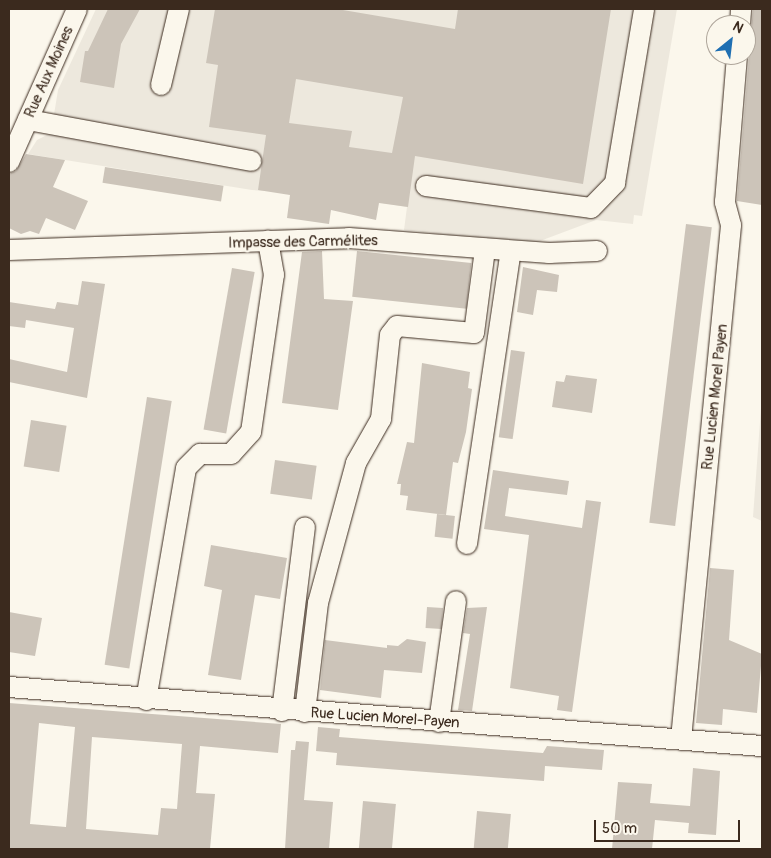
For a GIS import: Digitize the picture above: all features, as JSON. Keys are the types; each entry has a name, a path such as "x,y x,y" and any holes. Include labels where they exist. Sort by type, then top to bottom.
{"street":[{"name":"Rue Aux Moines","path":"9,162 77,9"},
{"path":"161,85 179,9"},
{"path":"426,186 591,208 615,183 644,9"},
{"name":"Rue Lucien Morel Payen","path":"681,739 731,225 725,202 736,65"},
{"path":"28,120 251,161"},
{"name":"Impasse des Carmélites","path":"9,250 349,238 511,250 596,251"},
{"path":"146,700 186,468 200,454 231,454 251,432 274,275 268,241"},
{"path":"305,712 318,603 356,463 381,419 390,335 397,326 474,332 485,248"},
{"path":"467,544 511,250"},
{"path":"282,711 305,527"},
{"path":"439,722 456,601"},
{"name":"Rue Lucien Morel-Payen","path":"9,687 282,711 762,746"}],"shaded area":[{"path":"96,9 677,9 642,216 634,215 633,224 596,220 532,244 404,230 407,207 266,184 265,191 252,190 28,154 37,140 51,133 58,90"},
{"path":"762,395 762,521 753,517"}],"building":[{"path":"108,9 140,9 121,44 114,88 80,82 85,51 88,51"},
{"path":"215,9 337,9 455,29 458,9 611,9 583,184 415,156 408,207 379,203 376,220 331,210 329,224 287,218 290,195 258,190 266,135 209,127 218,65 206,63","holes":["296,79 403,97 392,153 349,147 352,131 289,123"]},
{"path":"753,9 762,9 762,205 737,201 748,65 756,65 756,15 752,15"},
{"path":"26,154 65,160 53,187 88,201 75,230 46,218 39,234 30,231 21,234 9,228 9,174 16,171"},
{"path":"105,167 224,186 221,202 102,183"},
{"path":"686,224 712,227 675,526 649,523"},
{"path":"322,251 324,299 353,301 338,410 282,403 302,252"},
{"path":"357,251 471,263 467,309 352,297"},
{"path":"523,267 559,275 557,292 537,290 533,315 517,312"},
{"path":"232,268 255,272 226,434 204,430"},
{"path":"82,281 105,284 87,398 9,382 9,359 67,372 74,328 26,320 25,328 9,326 9,302 55,309 57,302 78,305"},
{"path":"511,350 525,352 513,439 499,437"},
{"path":"422,363 470,372 468,388 472,389 466,432 458,463 453,462 446,515 406,510 408,496 400,495 401,484 397,484 407,442 414,443"},
{"path":"566,375 597,379 592,413 552,407 556,381 564,382"},
{"path":"147,397 172,401 129,669 105,665"},
{"path":"31,420 67,426 59,472 24,466"},
{"path":"275,460 317,466 312,500 270,494"},
{"path":"493,470 569,481 567,495 509,488 505,516 582,528 586,500 601,502 572,712 557,710 559,696 510,688 529,535 484,529"},
{"path":"437,514 455,516 452,539 435,537"},
{"path":"211,545 287,558 280,599 255,595 241,680 208,675 222,590 204,586"},
{"path":"710,568 734,570 729,640 762,654 757,713 723,709 722,725 696,723"},
{"path":"427,607 443,608 441,629 426,628"},
{"path":"487,607 472,711 458,710 470,634 463,633 467,608"},
{"path":"9,612 42,618 35,656 9,652"},
{"path":"407,639 426,642 422,673 384,670 381,698 320,690 325,640 387,648 387,645 398,646"},
{"path":"9,703 281,724 278,753 200,746 196,793 215,794 210,849 9,849","holes":["39,723 75,727 66,827 30,824","92,737 182,744 177,809 161,808 158,835 86,829"]},
{"path":"318,727 340,729 339,737 543,753 547,746 604,750 602,770 545,766 544,781 336,765 337,753 316,751"},
{"path":"296,741 309,742 304,800 333,802 329,849 285,849 291,750 295,750"},
{"path":"693,768 720,771 716,835 688,833 689,823 655,820 652,849 612,849 618,782 652,784 650,803 690,806"},
{"path":"363,801 396,804 392,849 359,849"},
{"path":"477,811 511,814 508,849 474,849"}]}
